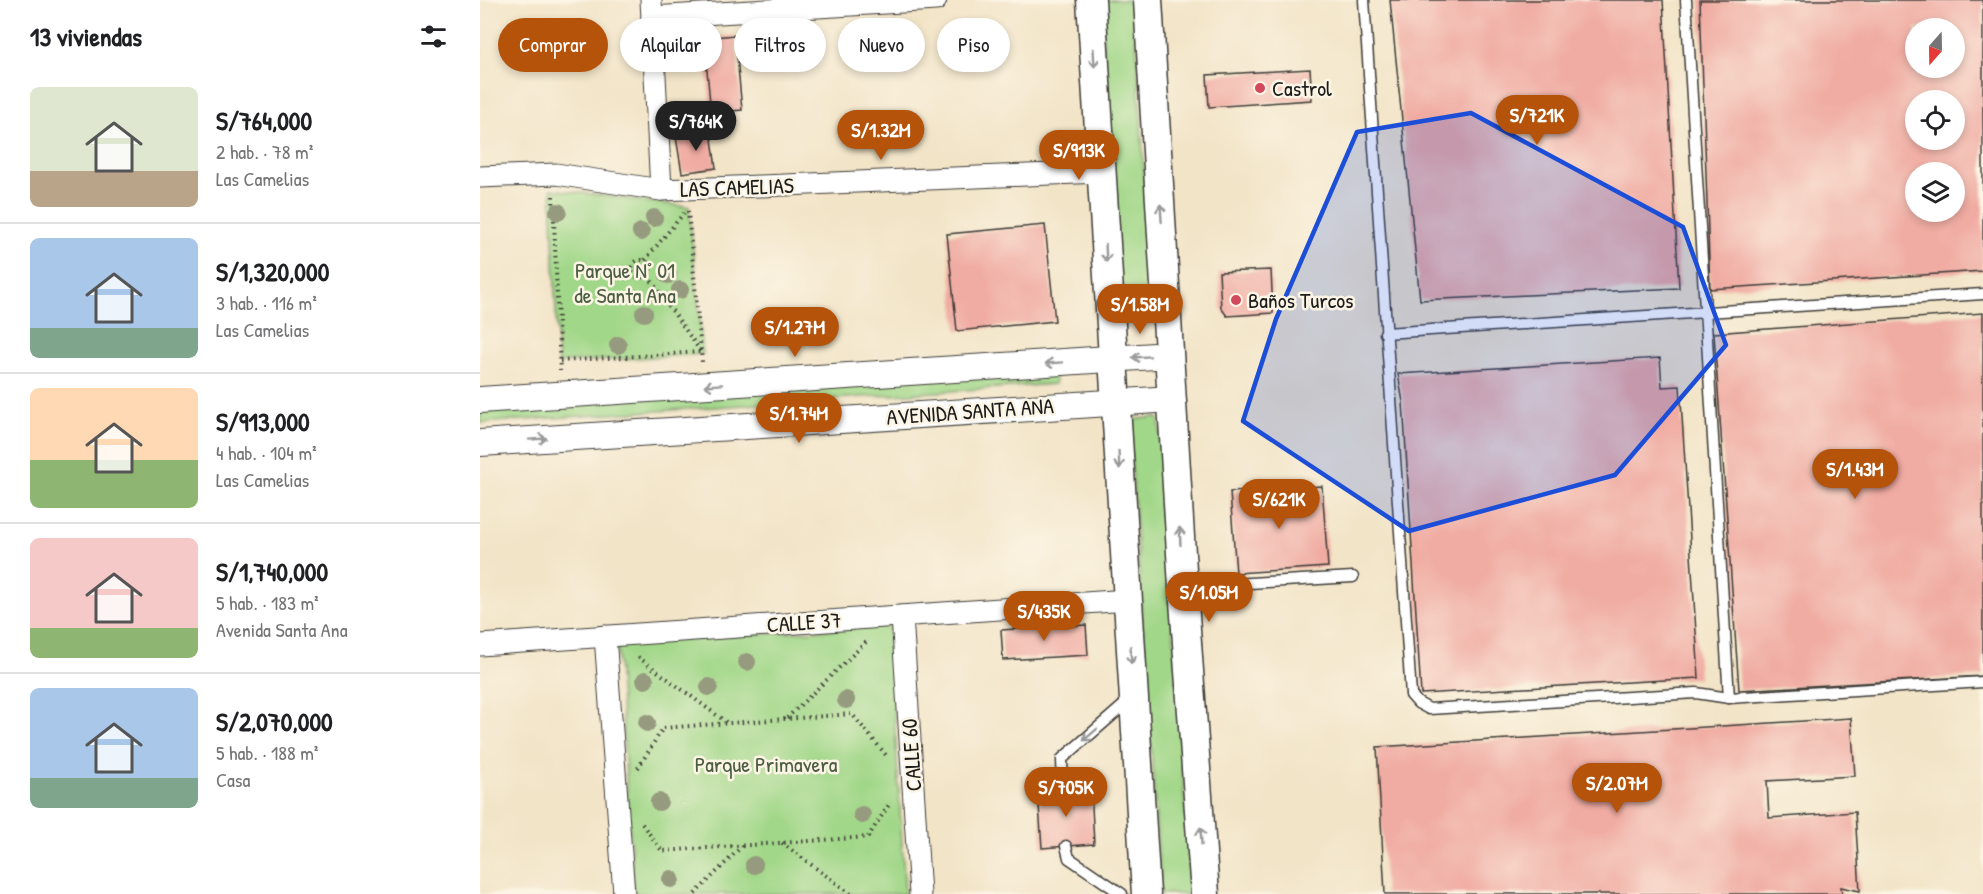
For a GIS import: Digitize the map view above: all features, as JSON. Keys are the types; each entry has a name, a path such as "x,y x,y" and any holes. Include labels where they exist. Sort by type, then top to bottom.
{"main road":[{"path":"1091,0 1146,894"},
{"path":"1148,0 1183,587 1205,894"}],"street":[{"path":"661,190 651,9 936,0"},
{"name":"LAS CAMELIAS","path":"480,177 556,174 661,190 1101,172"},
{"name":"AVENIDA SANTA ANA","path":"480,400 1170,355"},
{"name":"AVENIDA SANTA ANA","path":"480,443 1172,399"},
{"name":"CALLE 37","path":"480,645 1128,600"},
{"name":"CALLE 60","path":"902,615 920,894"},
{"path":"605,636 624,894"}],"lane":[{"path":"1364,0 1411,694 1418,703 1429,709 1696,693 1730,698 1983,682"},
{"path":"1686,0 1730,698"},
{"path":"1385,333 1983,294"},
{"path":"1183,587 1353,577"},
{"path":"1063,789 1062,759 1134,696"},
{"path":"1066,846 1069,858 1122,894"}],"path":[{"path":"552,191 560,360 701,352"},
{"path":"632,269 636,261 645,260 688,207 701,352"},
{"path":"645,260 651,267 648,276"},
{"path":"632,269 639,278 648,276"},
{"path":"618,271 632,269"},
{"path":"648,276 701,352"},
{"path":"786,719 869,639"},
{"path":"634,655 728,723"},
{"path":"634,775 663,728 852,714 886,755"},
{"path":"638,819 662,851 868,837 890,803"},
{"path":"782,843 850,894"},
{"path":"695,894 743,844"}],"highlighted area":[{"path":"1471,113 1683,227 1726,345 1615,475 1409,531 1243,421 1276,319 1357,132"}],"green space":[{"path":"1100,0 1134,0 1152,312 1149,315 1125,319 1122,317"},
{"name":"Parque N° 01 de Santa Ana","path":"551,189 689,207 703,354 558,363"},
{"path":"1054,367 1055,384 480,423 480,405"},
{"path":"1155,417 1159,419 1191,894 1161,894 1129,425 1131,420"},
{"name":"Parque Primavera","path":"889,626 905,894 634,894 617,643"}],"building":[{"path":"1390,0 1663,0 1679,288 1420,300"},
{"path":"1700,0 1983,0 1983,271 1710,289"},
{"path":"734,35 734,72 738,72 742,110 711,113 707,72 722,72 722,36"},
{"name":"Castrol","path":"1310,69 1312,100 1209,107 1207,75"},
{"path":"711,132 716,168 682,173 676,137"},
{"path":"1045,225 1055,321 957,331 947,234"},
{"path":"1271,270 1273,313 1227,316 1221,308 1219,272"},
{"path":"1983,313 1983,676 1739,690 1714,333"},
{"path":"1660,358 1662,387 1680,386 1699,678 1421,694 1403,402 1398,374"},
{"path":"1322,486 1328,567 1236,573 1230,492"},
{"path":"1086,625 1088,655 1003,660 1001,630"},
{"path":"1851,718 1855,776 1767,781 1769,818 1855,812 1860,891 1841,887 1842,894 1385,894 1377,747"},
{"path":"1091,788 1094,844 1042,848 1038,791"}],"place":[{"name":"Castrol","path":"1260,88"},
{"name":"Baños Turcos","path":"1236,300"}]}
